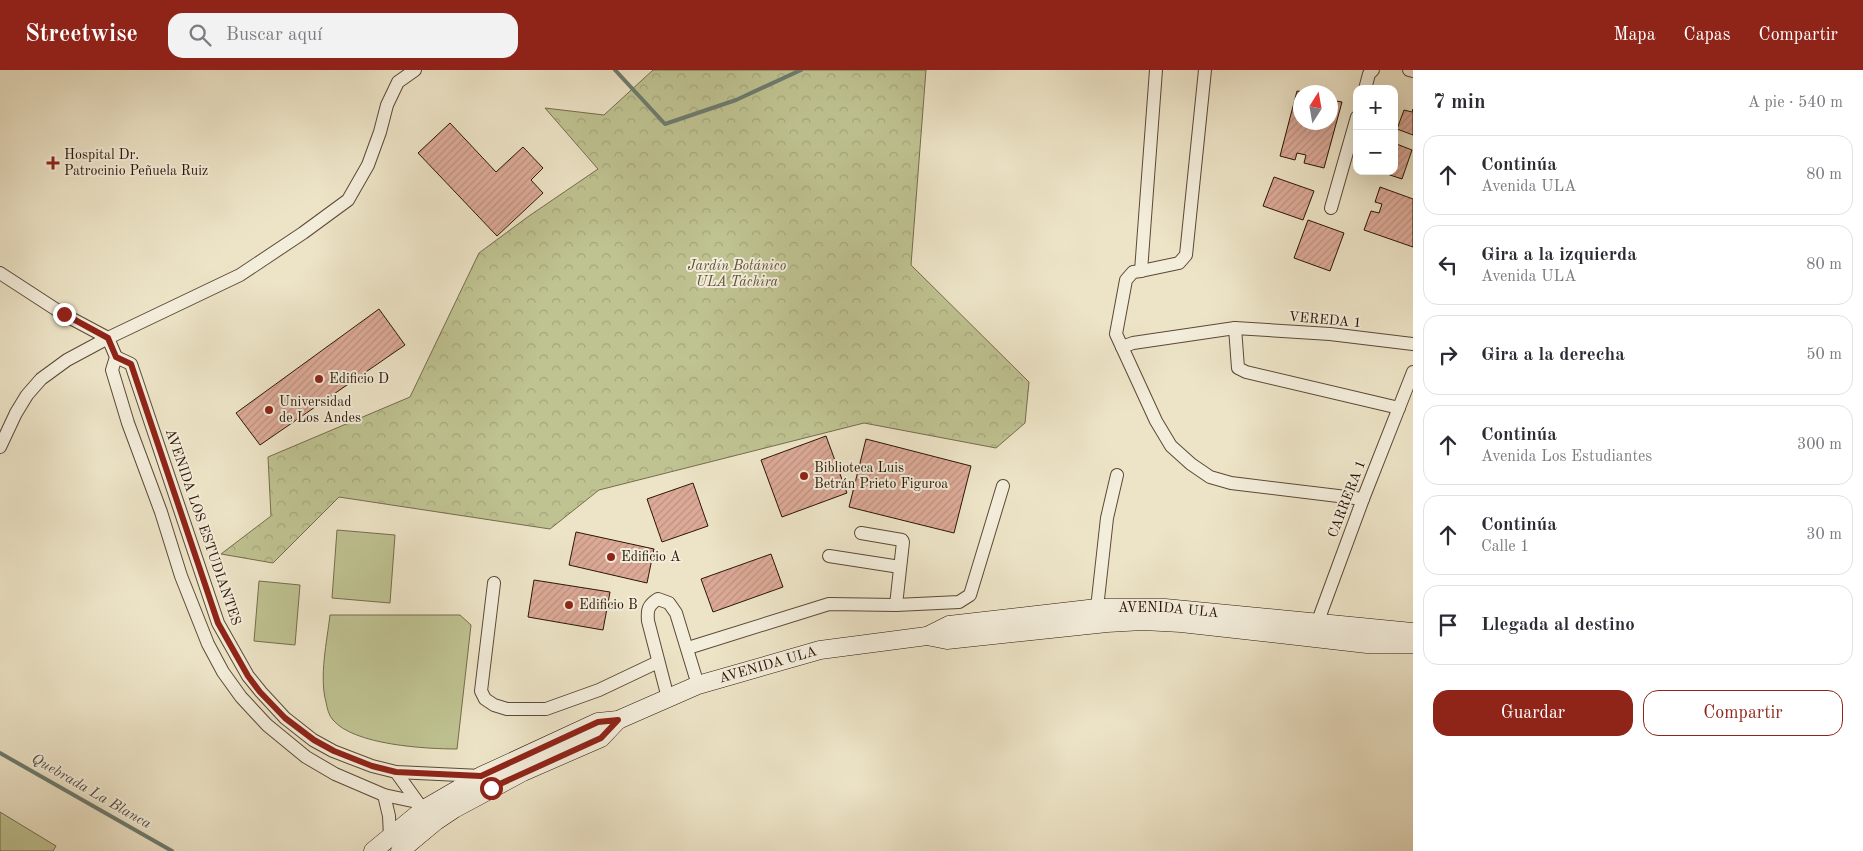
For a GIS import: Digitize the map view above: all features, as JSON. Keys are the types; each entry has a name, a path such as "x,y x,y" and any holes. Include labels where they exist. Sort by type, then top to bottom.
{"street":[{"path":"0,447 27,395 41,379 67,360 108,338 240,275 348,200 368,166 387,105 398,82 415,70"},
{"path":"1141,271 1156,70"},
{"path":"1205,70 1186,255 1179,263 1133,272 1126,280 1116,334 1156,421 1171,446 1191,464 1210,477 1231,483 1363,499"},
{"path":"1366,85 1369,74 1373,70"},
{"path":"1409,70 1413,71"},
{"path":"1331,208 1353,130"},
{"path":"0,273 64,314 108,338"},
{"path":"1235,328 1238,368 1246,372 1399,408"},
{"name":"VEREDA 1","path":"1122,347 1133,343 1235,328 1330,334 1413,344"},
{"name":"AVENIDA LOS ESTUDIANTES","path":"108,338 116,357 112,370 128,423 161,512 181,576 208,644 223,672 241,697 267,725 306,757 335,774 426,811"},
{"name":"AVENIDA LOS ESTUDIANTES","path":"116,357 131,364 218,623 248,676 285,718 314,740 334,751 372,766 396,772 481,776"},
{"name":"CARRERA 1","path":"1315,630 1363,499 1413,372"},
{"path":"1097,608 1107,518 1116,475"},
{"path":"688,648 829,604 896,605 959,602 970,595 1003,486"},
{"path":"861,533 902,540 904,546 896,605"},
{"path":"829,556 900,568"},
{"path":"494,583 481,691 484,699 494,705 507,709 546,709 555,707 599,690 658,662"},
{"path":"668,698 647,612 650,605 658,599 670,603 676,614 698,685"},
{"name":"AVENIDA ULA","path":"373,851 395,844 426,811 481,776 598,722 618,720 698,685 820,650 926,636 949,625 1097,608 1164,608 1315,630 1367,644 1413,644"},
{"name":"AVENIDA ULA","path":"926,636 947,640 1142,621 1315,630 1413,632"},
{"name":"AVENIDA ULA","path":"426,811 491,788 601,738 618,720"},
{"path":"396,772 426,811"},
{"path":"384,795 395,844"}],"green space":[{"name":"Jardín Botánico ULA Táchira","path":"653,70 926,70 911,265 1029,382 1025,423 996,448 864,423 599,490 550,529 339,497 273,563 221,554 271,516 268,457 410,397 479,253 598,169 545,108 604,115"},
{"path":"337,530 395,535 390,603 332,598"},
{"path":"259,581 300,585 295,645 254,641"},
{"path":"330,615 460,615 471,625 457,749 428,748 373,740 343,728 333,720 327,707 323,682"},
{"path":"0,812 56,846 53,851 0,851"}],"building":[{"path":"1338,101 1342,102 1338,117"},
{"path":"1293,106 1293,130 1334,130 1324,168 1304,163 1306,155 1297,153 1295,160 1280,156"},
{"path":"1413,109 1413,135 1398,129 1404,110 1412,112"},
{"path":"450,123 496,172 523,147 543,168 531,180 543,193 497,236 418,153"},
{"path":"1398,145 1412,150 1402,179 1390,175 1398,175"},
{"path":"1274,177 1314,191 1303,220 1263,206"},
{"path":"1380,187 1413,199 1413,247 1364,230 1371,211 1379,213 1382,204 1375,202"},
{"path":"1308,220 1344,233 1330,271 1294,258"},
{"name":"Edificio D","path":"379,309 405,345 260,445 236,413"},
{"name":"Biblioteca Luis Betrán Prieto Figuroa","path":"826,436 847,493 782,517 761,460"},
{"path":"866,439 971,466 954,533 849,507"},
{"path":"693,483 708,526 662,542 647,499"},
{"name":"Edificio A","path":"576,532 654,549 647,583 569,565"},
{"path":"771,554 783,587 713,612 701,579"},
{"name":"Edificio B","path":"534,580 610,592 603,630 528,617"}],"waterway":[{"path":"615,70 665,124 736,100 801,70"},
{"name":"Quebrada La Blanca","path":"0,753 172,851"}],"place":[{"name":"Hospital Dr. Patrocinio Peñuela Ruiz","path":"53,163"},
{"name":"Edificio D","path":"319,379"},
{"name":"Universidad de Los Andes","path":"269,410"},
{"name":"Biblioteca Luis Betrán Prieto Figuroa","path":"804,476"},
{"name":"Edificio A","path":"611,557"},
{"name":"Edificio B","path":"569,605"}],"route":[{"path":"64,314 108,338 116,357 131,364 218,623 237,659 260,692 285,718 314,740 334,751 372,766 396,772 481,776 525,754 598,722 618,720 601,738 491,788"}]}
